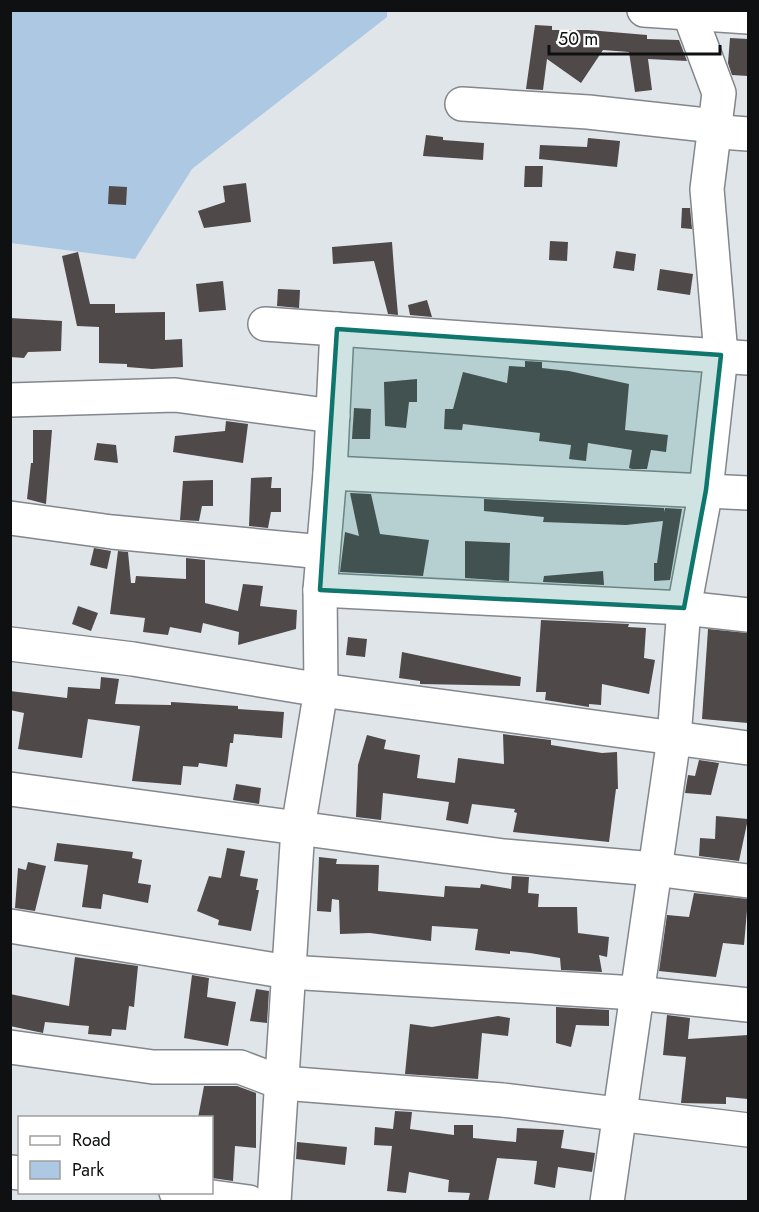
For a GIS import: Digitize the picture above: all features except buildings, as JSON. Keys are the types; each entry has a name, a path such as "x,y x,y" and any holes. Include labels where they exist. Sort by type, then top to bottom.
{"street":[{"path":"644,10 748,17"},
{"path":"606,1202 674,738 684,608 706,490 735,356 706,189 719,93 688,12"},
{"path":"462,104 588,112 706,125 715,129 748,134"},
{"path":"265,324 735,356"},
{"path":"274,1202 298,828 321,690 320,590 330,473 337,329"},
{"path":"10,400 175,395 333,416"},
{"path":"330,473 748,493"},
{"path":"10,518 123,533 323,552"},
{"path":"320,590 684,608 748,615"},
{"path":"10,644 133,659 321,690 748,748"},
{"path":"10,789 504,856 654,869 748,881"},
{"path":"10,926 288,972 636,993 748,1005"},
{"path":"10,1047 153,1066 240,1067 282,1083 502,1100 748,1130"},
{"path":"191,1194 249,1202"}],"highlighted area":[{"path":"337,329 721,355 706,490 684,608 320,590"}],"green space":[{"path":"11,11 387,11 387,17 192,169 135,259 11,243"}]}
